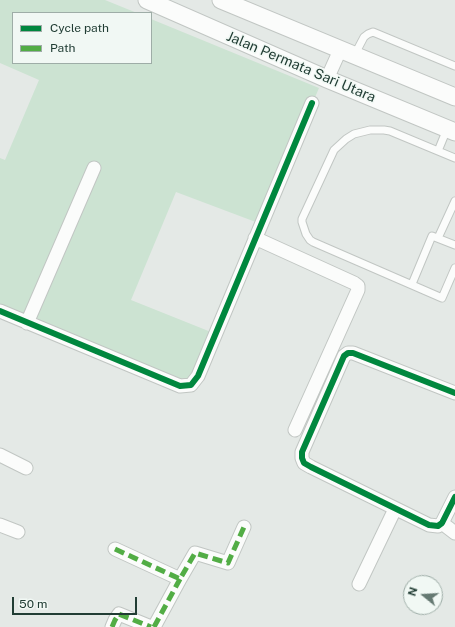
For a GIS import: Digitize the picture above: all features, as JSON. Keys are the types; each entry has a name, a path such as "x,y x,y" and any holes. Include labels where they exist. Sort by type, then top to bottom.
{"street":[{"name":"Jalan Permata Sari Utara","path":"147,0 451,131"},
{"path":"221,0 455,97"},
{"path":"327,78 347,53"},
{"path":"0,311 180,386 191,385 198,376 312,103"},
{"path":"27,323 94,168"},
{"path":"255,238 354,282 358,286 358,290 295,430"},
{"path":"455,393 353,353 348,353 344,356 302,452 304,463 429,525 438,526 442,523 455,497"},
{"path":"0,455 26,468"},
{"path":"359,584 395,509"},
{"path":"442,523 455,533"},
{"path":"0,525 18,532"},
{"path":"112,627 119,614 152,627 195,553 228,563 244,527"},
{"path":"115,549 180,579"}],"lane":[{"path":"347,53 364,37 373,32 455,66"},
{"path":"455,158 384,130 370,130 354,134 334,150 302,219 307,237 313,242 442,298 455,268"},
{"path":"438,151 451,131"},
{"path":"438,238 455,201"},
{"path":"412,284 432,236 455,245"}],"green space":[{"path":"0,0 105,0 135,12 12,12 12,64 152,64 152,19 319,88 261,224 176,192 131,300 216,334 191,385 0,311 0,158 5,160 39,80 0,63"}],"marked path":[{"path":"115,549 180,579 195,553 228,563 244,527"},
{"path":"154,627 180,579"},
{"path":"112,627 119,614 151,627"}],"cycle path":[{"path":"0,311 180,386 191,385 198,376 312,103"},
{"path":"455,393 353,353 348,353 344,356 302,452 304,463 429,525 438,526 442,523 455,497"}]}
